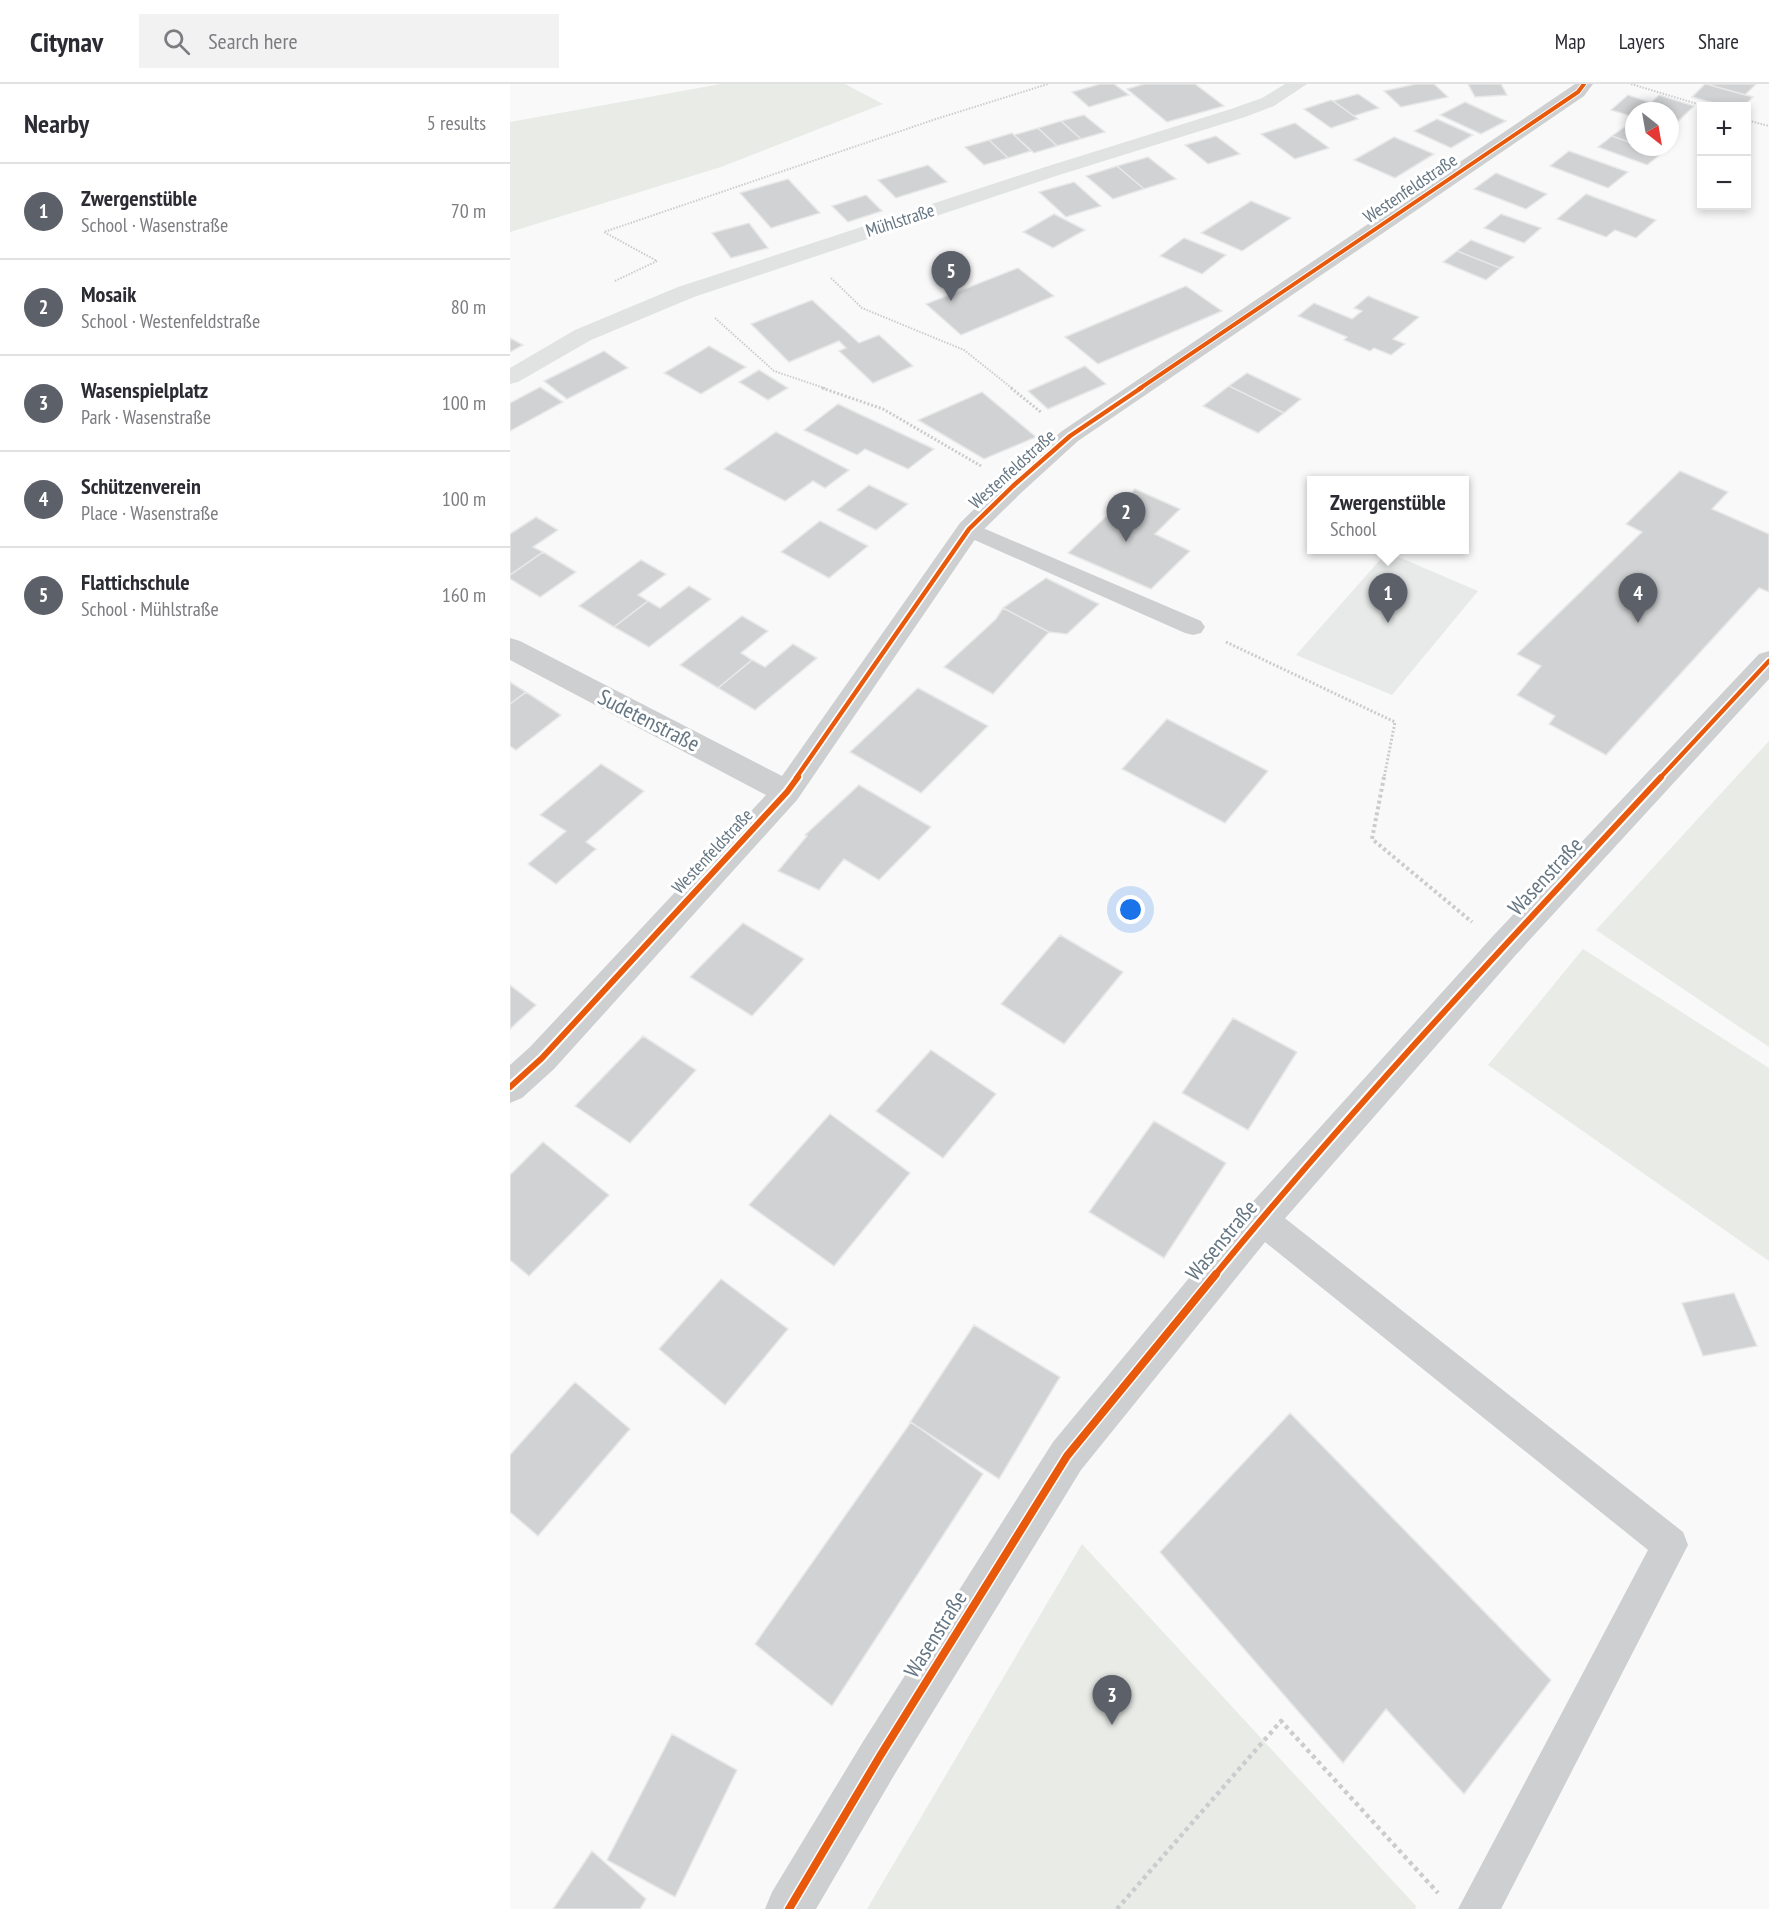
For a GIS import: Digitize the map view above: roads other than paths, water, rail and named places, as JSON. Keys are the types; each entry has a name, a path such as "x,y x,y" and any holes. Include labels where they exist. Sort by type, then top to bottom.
{"main road":[{"name":"Mühlstraße","path":"510,377 583,335 686,292 1016,183 1238,113 1268,102 1298,84"}],"street":[{"name":"Westenfeldstraße","path":"510,1087 542,1058 787,792 969,529 1013,486 1070,436 1578,92 1584,84"},
{"name":"Sudetenstraße","path":"510,648 787,792"},
{"name":"Wasenstraße","path":"789,1909 880,1756 1067,1456 1261,1219 1503,947 1769,661"}],"lane":[{"path":"969,529 1193,627"},
{"path":"1261,1219 1671,1545 1479,1909"}],"place":[{"name":"Flattichschule","path":"951,301"},
{"name":"Mosaik","path":"1126,542"},
{"name":"Zwergenstüble","path":"1388,623"},
{"name":"Schützenverein","path":"1638,623"},
{"name":"Wasenspielplatz","path":"1112,1725"}]}
